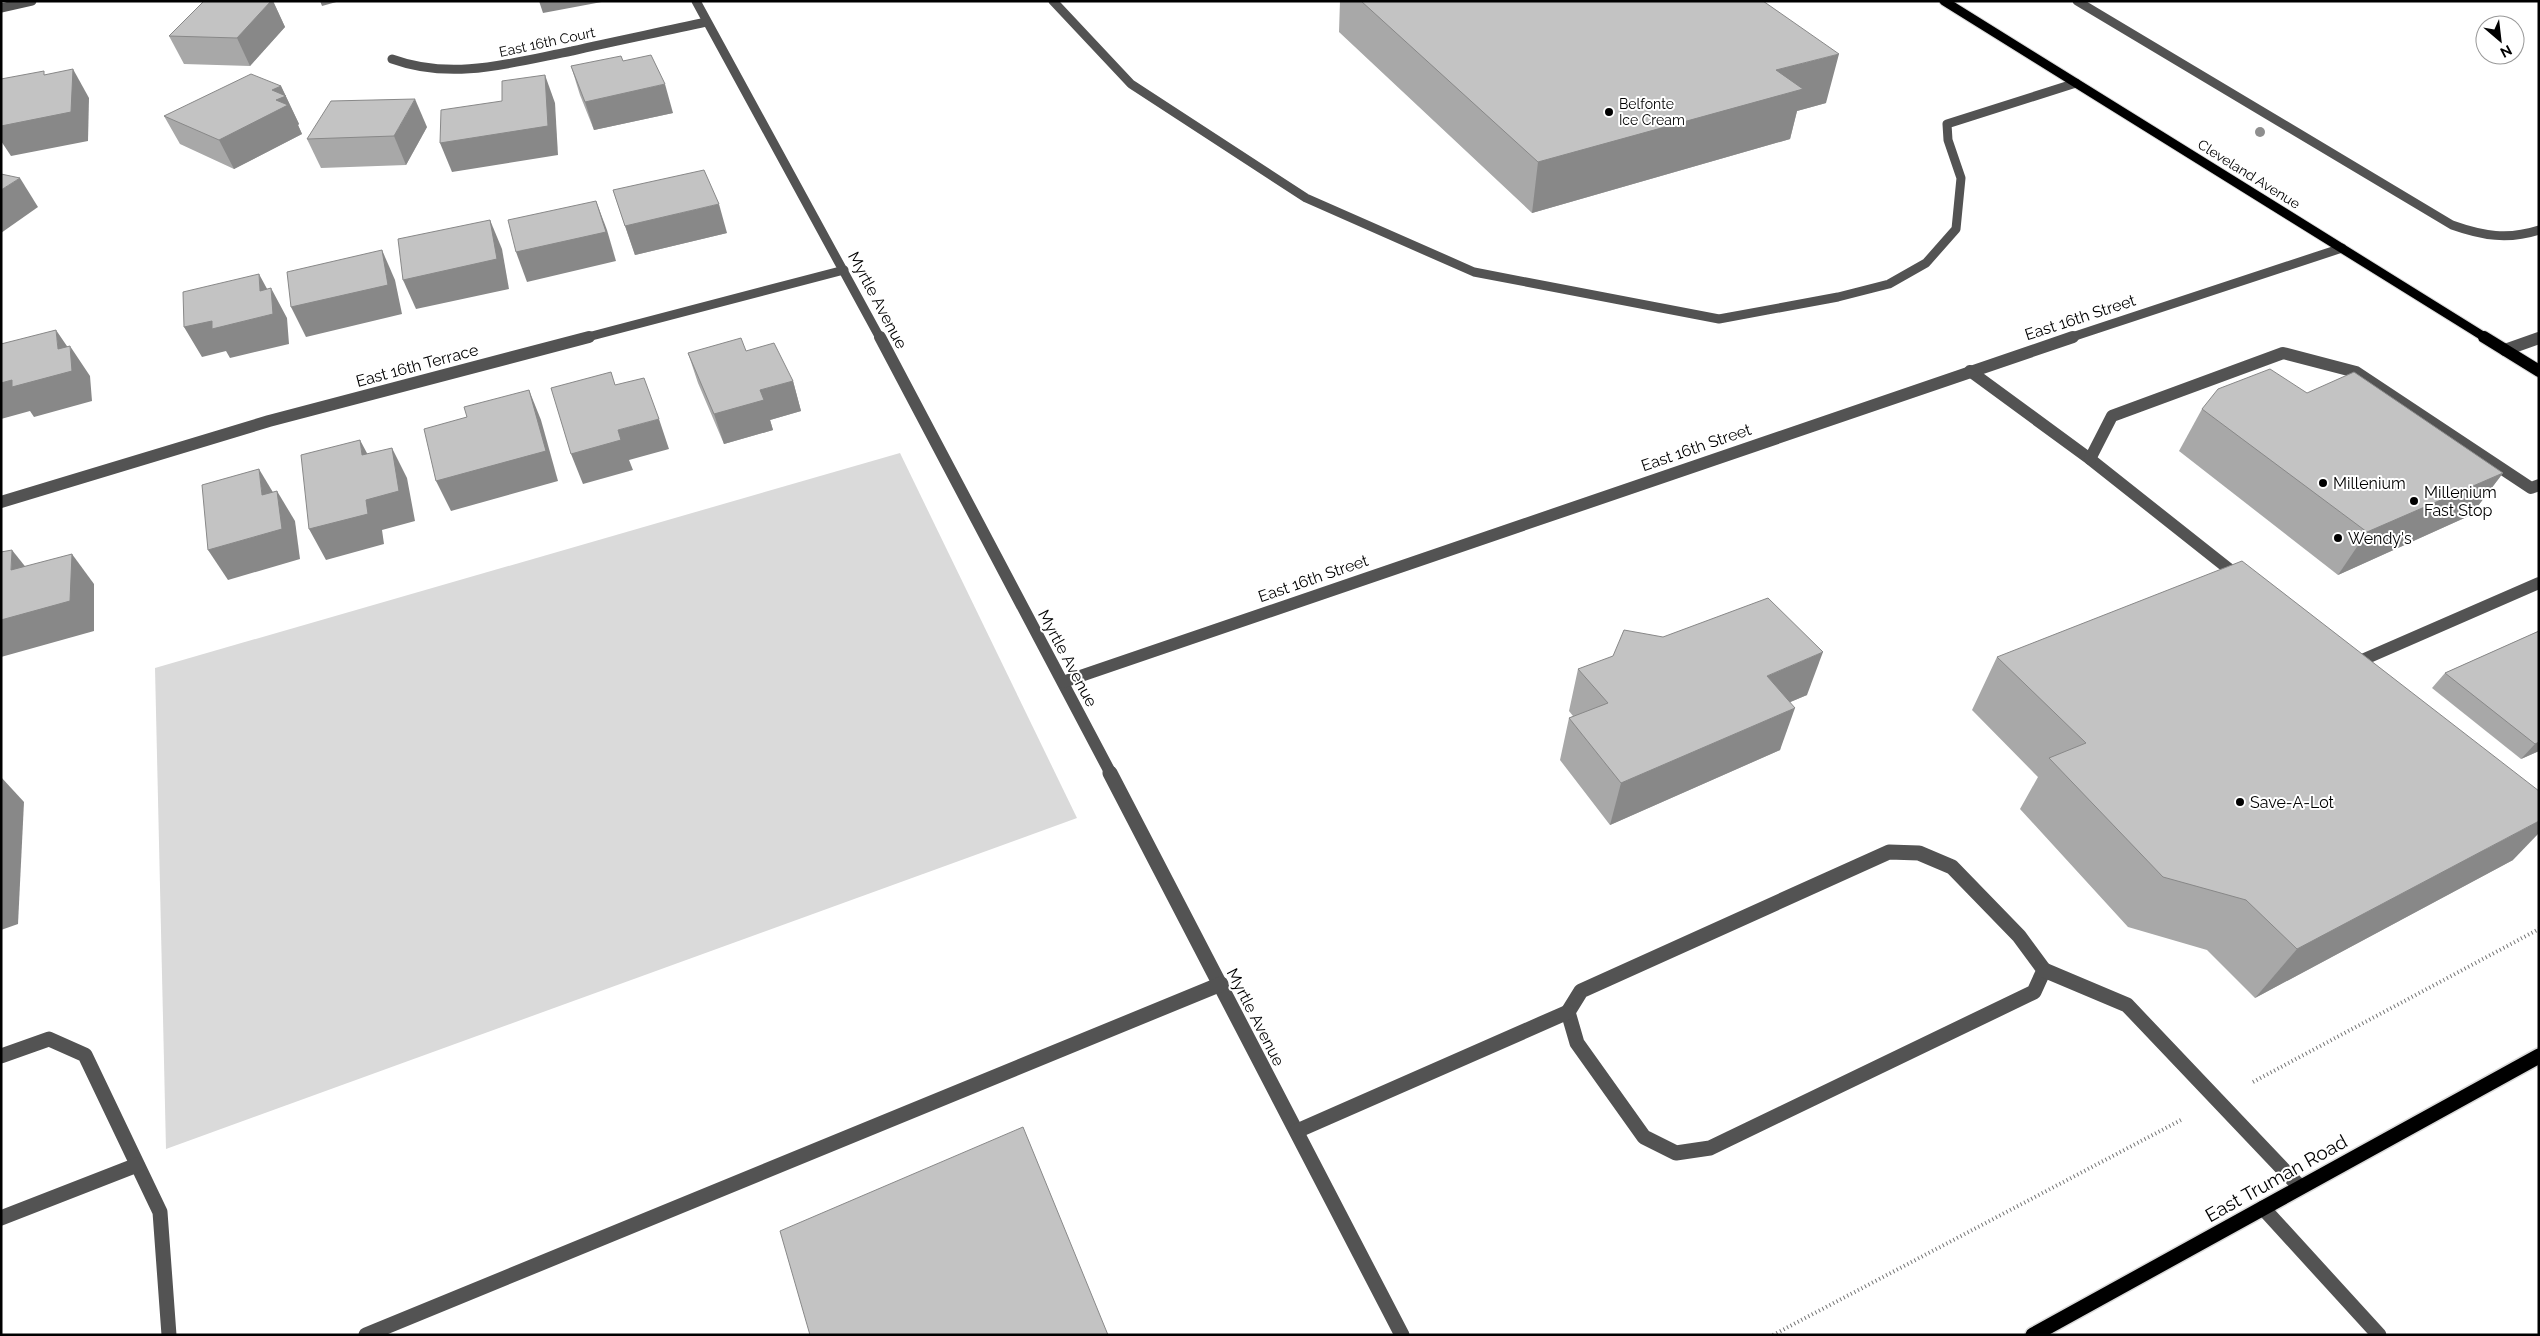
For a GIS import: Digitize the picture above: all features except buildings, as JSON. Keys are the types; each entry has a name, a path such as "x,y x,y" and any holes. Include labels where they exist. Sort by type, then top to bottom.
{"main road":[{"name":"Cleveland Avenue","path":"1944,1 2539,371"},
{"name":"East Truman Road","path":"2033,1335 2539,1056"}],"street":[{"path":"1,8 32,1"},
{"name":"Myrtle Avenue","path":"696,1 844,270 1063,682 1402,1335"},
{"path":"1053,1 1131,84 1306,198 1474,272 1719,319 1838,298 1881,286 1926,263 1956,229 1961,178 1948,140 1948,124 1989,108 2076,84"},
{"path":"2077,1 2452,225 2486,237 2524,235 2539,230"},
{"name":"East 16th Court","path":"392,59 424,69 455,71 485,69 706,22"},
{"name":"East 16th Street","path":"1063,682 1970,371 2342,248"},
{"name":"East 16th Terrace","path":"1,502 269,421 844,270"},
{"path":"2505,350 2539,338"},
{"path":"2090,459 2112,416 2283,353 2356,372 2531,488 2539,485"},
{"path":"1970,371 2090,459 2251,586"},
{"path":"2350,665 2539,583"},
{"path":"1297,1132 1568,1012 1581,991 1889,852 1919,852 1952,867 2019,936 2044,970 2127,1005 2300,1187"},
{"path":"1568,1012 1577,1043 1644,1137 1676,1153 1710,1148 2034,992 2044,970"},
{"path":"366,1335 1221,984"},
{"path":"1,1056 49,1039 85,1055 160,1212 169,1335"},
{"path":"1,1218 137,1165"},
{"path":"2263,1208 2379,1335"}],"path":[{"path":"1773,1335 2218,1101 2539,929"}],"shaded area":[{"path":"900,453 1077,818 166,1149 155,668"}],"place":[{"name":"Belfonte Ice Cream","path":"1609,112"},
{"name":"Millenium","path":"2323,483"},
{"name":"Millenium Fast Stop","path":"2414,501"},
{"name":"Wendy's","path":"2338,538"},
{"name":"Save-A-Lot","path":"2240,802"}]}
